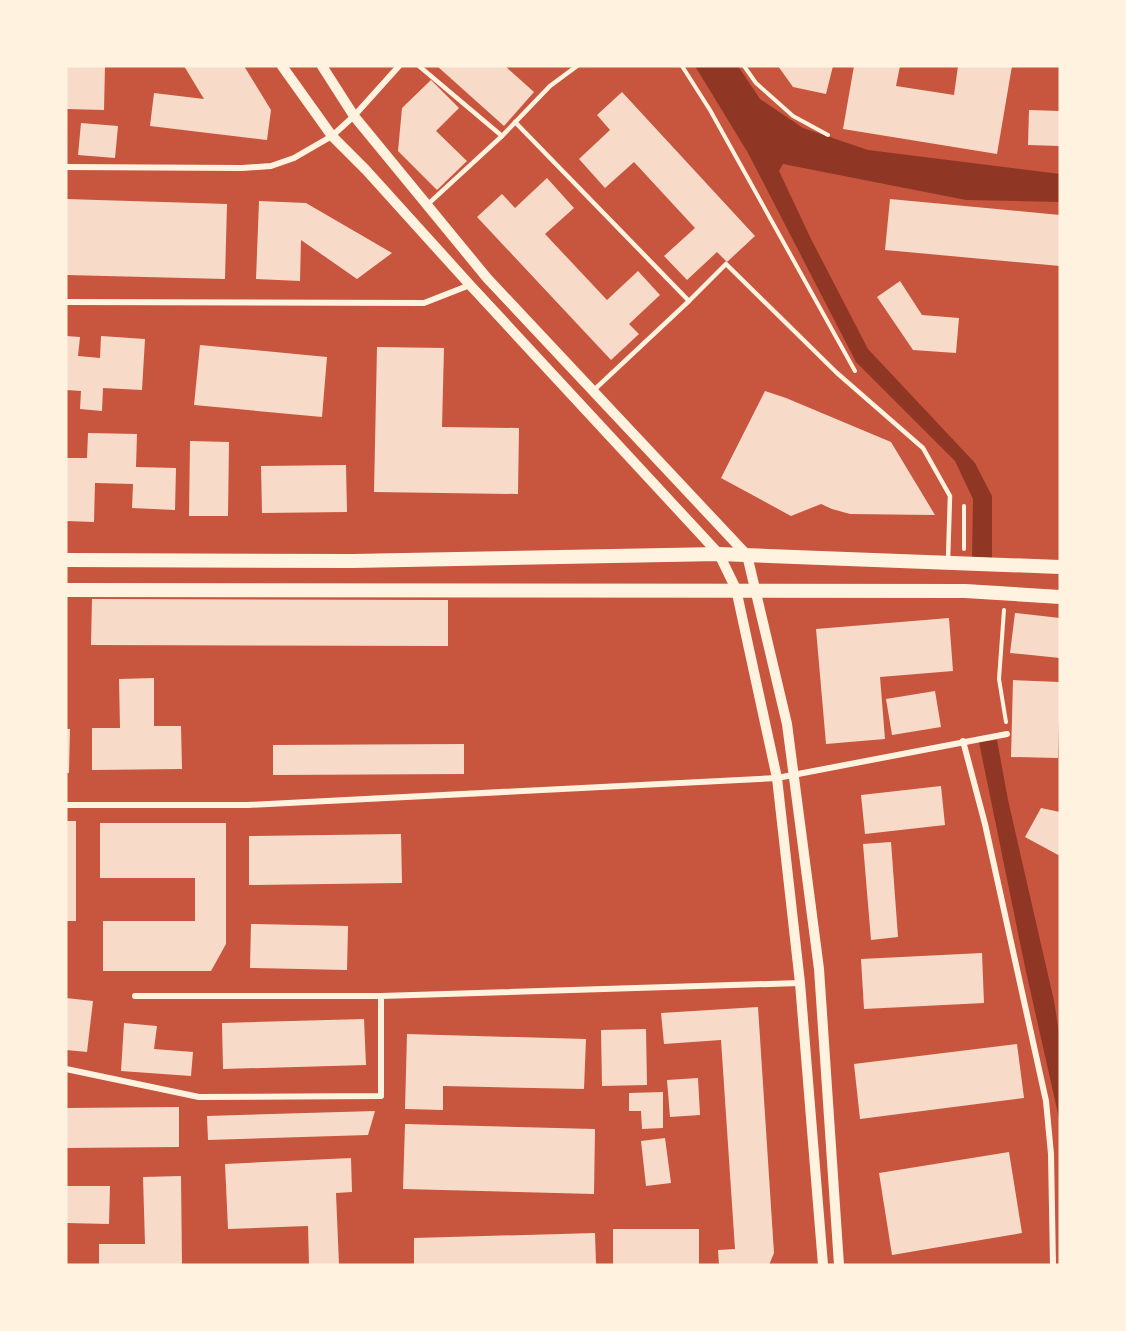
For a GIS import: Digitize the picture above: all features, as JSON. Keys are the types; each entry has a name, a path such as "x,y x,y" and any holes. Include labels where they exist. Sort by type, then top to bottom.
{"main road":[{"path":"66,560 352,561 719,554 1060,567"},
{"path":"66,590 965,591 1060,597"}],"street":[{"path":"282,66 332,136 366,170 719,554 736,590 777,778 800,982 823,1265"},
{"path":"322,66 354,116 487,278 747,555 788,724 819,969 839,1265"},
{"path":"66,167 242,168 271,166 294,158 332,136 354,116 399,66"},
{"path":"66,302 424,303 470,285"},
{"path":"66,805 248,805 777,778 1007,734"},
{"path":"963,741 985,824 1046,1101 1051,1154 1053,1265"},
{"path":"135,996 381,996 800,982"},
{"path":"66,1069 199,1097 381,1096 381,996"}],"lane":[{"path":"419,66 502,136"},
{"path":"427,205 502,136 550,86 577,66"},
{"path":"515,122 689,302"},
{"path":"593,391 689,302 726,264 837,374 923,448 950,496 955,562"}],"path":[{"path":"682,66 710,110 856,373"},
{"path":"744,66 756,83 794,116 828,135"},
{"path":"955,562 965,542 964,495"},
{"path":"1005,594 999,679 1007,734"}],"shaded area":[{"path":"695,66 738,66 760,99 803,128 868,150 1060,174 1060,202 966,200 783,164 779,171 868,349 975,463 992,496 992,558 972,559 973,499 955,461 856,362 748,153"},
{"path":"997,740 1060,1038 1060,1136 1059,1118 1025,967 979,742"}],"building":[{"path":"66,66 105,66 104,110 66,109"},
{"path":"184,66 244,66 271,110 267,140 150,126 154,93 204,99"},
{"path":"437,66 505,66 534,92 504,126"},
{"path":"778,66 833,66 826,94 793,87"},
{"path":"854,66 900,66 896,86 954,95 958,66 1012,66 997,154 843,129"},
{"path":"431,80 459,108 436,131 467,161 437,190 398,151 402,108"},
{"path":"622,92 755,236 727,262 717,252 687,280 664,256 695,228 634,162 605,188 579,159 610,130 597,115"},
{"path":"1029,110 1060,111 1060,146 1028,145"},
{"path":"81,123 118,126 115,158 78,155"},
{"path":"547,178 574,208 545,234 607,300 638,271 660,295 629,324 639,334 611,360 477,217 502,194 515,208"},
{"path":"66,199 227,204 225,279 66,275"},
{"path":"890,199 1060,215 1060,266 885,250"},
{"path":"259,201 306,203 392,253 357,279 301,240 300,281 256,279"},
{"path":"900,281 922,315 959,318 956,353 913,350 877,297"},
{"path":"66,336 80,337 78,356 100,358 101,336 145,339 142,390 103,388 102,411 80,409 81,391 66,390"},
{"path":"200,345 327,357 322,417 194,405"},
{"path":"377,347 444,348 442,427 519,428 518,494 374,492"},
{"path":"765,391 891,442 935,515 850,514 821,504 791,516 721,478"},
{"path":"88,433 137,434 136,467 176,468 175,510 132,508 133,484 95,483 94,522 66,521 66,458 87,458"},
{"path":"190,441 229,442 228,516 189,516"},
{"path":"346,465 347,512 262,513 261,466"},
{"path":"92,599 448,600 448,646 91,645"},
{"path":"1015,613 1060,618 1060,658 1010,653"},
{"path":"949,618 953,671 880,677 885,739 826,744 816,629"},
{"path":"154,678 154,726 181,726 182,769 92,770 92,728 120,728 119,679"},
{"path":"1013,680 1060,682 1058,758 1011,757"},
{"path":"935,691 941,727 892,735 886,699"},
{"path":"66,729 70,729 69,773 66,773"},
{"path":"464,744 464,774 273,775 273,745"},
{"path":"941,786 945,825 865,834 861,795"},
{"path":"1041,808 1060,812 1060,856 1025,837"},
{"path":"66,821 76,821 76,921 66,921"},
{"path":"100,823 226,823 226,944 211,971 103,971 103,921 195,921 195,878 100,878"},
{"path":"401,834 402,883 249,885 249,836"},
{"path":"891,842 898,937 871,940 863,844"},
{"path":"251,924 348,926 347,970 250,968"},
{"path":"982,953 984,1003 864,1009 861,959"},
{"path":"66,998 93,1001 87,1052 66,1050"},
{"path":"758,1007 774,1253 769,1265 719,1265 718,1250 735,1249 721,1040 664,1044 661,1013"},
{"path":"364,1019 366,1065 223,1069 222,1023"},
{"path":"124,1023 157,1026 154,1049 193,1052 191,1076 121,1071"},
{"path":"646,1029 647,1085 602,1086 601,1030"},
{"path":"407,1034 586,1039 584,1089 443,1086 443,1110 405,1109"},
{"path":"1017,1044 1024,1098 860,1119 854,1064"},
{"path":"698,1078 700,1115 670,1117 667,1080"},
{"path":"663,1092 663,1128 642,1129 641,1111 629,1111 629,1093"},
{"path":"179,1107 179,1147 66,1148 66,1108"},
{"path":"375,1111 368,1135 208,1140 207,1116"},
{"path":"405,1124 595,1129 594,1194 403,1189"},
{"path":"665,1138 671,1183 646,1186 641,1141"},
{"path":"1009,1152 1022,1233 892,1255 879,1173"},
{"path":"351,1158 352,1192 336,1193 339,1265 309,1265 308,1226 228,1229 225,1164"},
{"path":"181,1176 182,1265 99,1265 99,1244 145,1244 143,1177"},
{"path":"66,1186 110,1186 109,1224 66,1223"},
{"path":"613,1229 699,1229 699,1265 613,1265"},
{"path":"595,1233 596,1265 414,1265 414,1238"}]}
